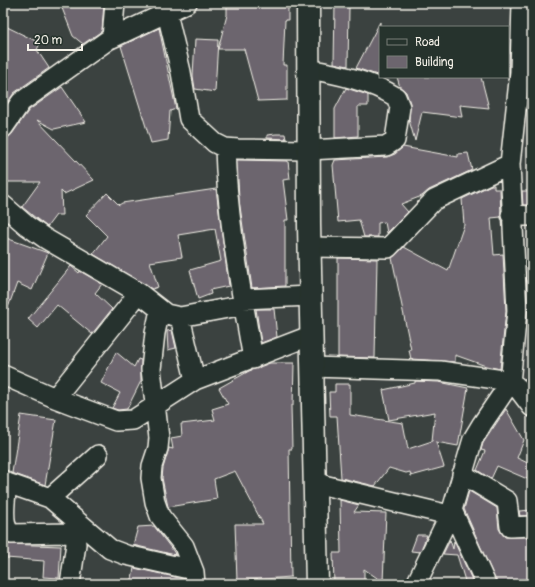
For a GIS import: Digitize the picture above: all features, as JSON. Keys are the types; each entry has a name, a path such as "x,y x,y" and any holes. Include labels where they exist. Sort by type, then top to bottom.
{"main road":[{"path":"308,3 309,247 317,584"}],"street":[{"path":"112,38 115,3"},
{"path":"3,128 22,102 112,38 187,3"},
{"path":"416,584 451,513 462,474 476,434 510,382 516,311 510,164 526,71 522,3"},
{"path":"166,14 181,72 189,119 215,143 224,148 308,150 386,146 392,144 395,140 400,107 396,97 387,91 331,73 308,69"},
{"path":"224,148 226,192 253,359"},
{"path":"309,247 388,248 434,200 510,164"},
{"path":"3,205 26,226 139,293 166,314 180,317 243,302 310,296"},
{"path":"512,215 532,216"},
{"path":"55,398 139,293"},
{"path":"160,310 155,333 151,369 156,405 158,443 152,466 151,478 155,502 160,516 184,546 194,577"},
{"path":"180,317 195,380"},
{"path":"3,375 55,398 121,421 133,420 195,380 253,359 312,335"},
{"path":"312,367 440,371 510,382 522,392 532,407"},
{"path":"50,498 98,454"},
{"path":"462,474 507,501 510,527 532,526"},
{"path":"70,584 76,544 75,537 70,533 11,534 7,530 5,522 5,482 50,498 110,549 194,577"},
{"path":"315,483 451,513"},
{"path":"451,513 486,584"}],"building":[{"path":"60,3 104,3 102,31 83,44 73,36"},
{"path":"227,3 288,3 288,20 285,20 283,65 287,65 287,100 258,101 244,49 218,49 227,15"},
{"path":"335,5 349,7 348,66 334,63"},
{"path":"380,22 379,72 377,75 356,68"},
{"path":"3,25 40,43 37,50 49,68 14,93 3,109"},
{"path":"159,28 176,109 170,111 168,140 151,143 121,46"},
{"path":"195,39 218,40 215,92 195,89 193,76"},
{"path":"509,39 510,39 509,60"},
{"path":"532,40 532,111 527,111"},
{"path":"397,78 481,78 489,108 460,105 462,117 422,112 415,141 409,120 410,103 406,92 400,87"},
{"path":"62,87 86,122 54,129 37,120 94,180 64,194 61,191 62,215 56,215 47,227 22,207 40,182 3,182 3,139 12,134 29,110"},
{"path":"346,88 368,95 368,106 358,106 358,136 335,138 335,109"},
{"path":"285,134 286,139 267,138 267,135"},
{"path":"403,147 458,157 458,154 468,153 472,170 429,190 422,196 401,204 408,212 387,233 385,222 378,223 378,237 364,237 359,220 338,222 333,165 335,160 387,157 395,154"},
{"path":"237,160 288,161 290,179 283,180 288,220 285,220 285,286 252,288 239,200"},
{"path":"491,185 494,185 494,189 500,189 501,217 491,218 494,255 503,254 506,311 500,369 486,366 455,355 455,362 411,359 409,350 411,350 392,258 404,247 448,271 464,225 462,199"},
{"path":"216,189 229,286 210,290 211,294 198,299 190,270 221,261 215,229 178,235 182,257 150,262 158,287 152,289 93,254 107,236 86,215 107,193 119,205 122,203"},
{"path":"522,191 532,191 532,205 523,205"},
{"path":"6,238 48,253 32,290 17,283 5,316 3,316 3,246"},
{"path":"338,258 377,259 375,358 338,357"},
{"path":"71,266 79,273 80,271 102,284 95,293 112,309 92,334 57,305 38,328 28,319"},
{"path":"526,272 532,272 532,288 527,288"},
{"path":"256,309 274,309 277,337 261,343"},
{"path":"172,330 176,348 168,350 167,331"},
{"path":"116,352 134,367 138,359 141,360 141,381 127,409 118,410 112,408 120,393 101,383"},
{"path":"270,363 294,363 293,406 291,406 292,449 289,449 291,577 237,581 235,524 263,524 235,471 214,479 217,499 168,507 162,478 163,468 169,448 173,449 171,438 182,436 181,424 215,420 212,409 228,404 219,388 249,371"},
{"path":"415,381 439,382 468,388 458,446 436,442 444,467 411,476 410,472 406,473 389,468 375,486 341,478 337,416 330,416 329,392 335,392 335,384 350,384 350,415 403,423 408,449 432,441 435,412 389,420 383,390 415,383"},
{"path":"506,409 524,440 517,458 532,465 532,481 497,466 491,479 477,470 485,451 481,450 483,443"},
{"path":"21,415 56,420 45,485 12,473"},
{"path":"469,491 497,508 499,529 505,537 532,537 532,584 497,584 464,509"},
{"path":"340,500 359,505 354,512 386,513 383,582 364,569 364,584 334,584 333,553 341,553"},
{"path":"532,510 532,515 520,516 519,511"},
{"path":"154,526 175,555 133,545 138,527"},
{"path":"417,535 427,535 420,552 411,551"},
{"path":"450,540 453,549 454,541 474,584 466,584 457,555 443,554"},
{"path":"7,544 61,546 59,578 43,577 44,561 6,558"},
{"path":"134,568 184,579 184,584 131,584"}]}
